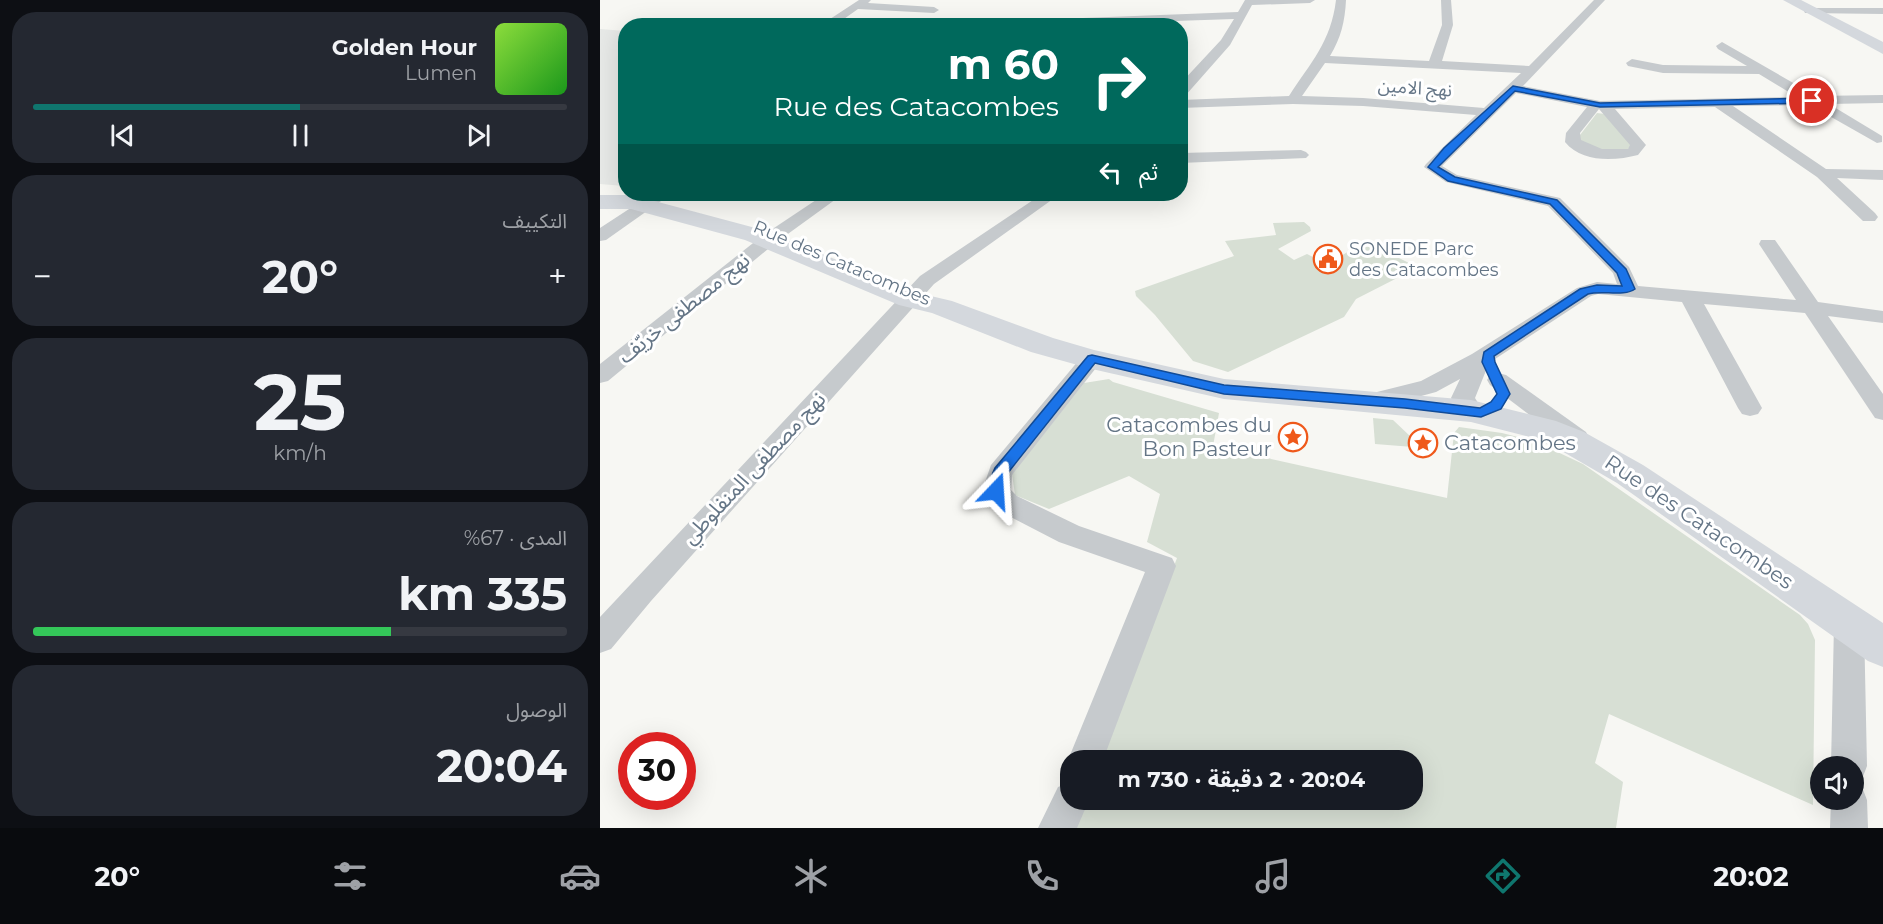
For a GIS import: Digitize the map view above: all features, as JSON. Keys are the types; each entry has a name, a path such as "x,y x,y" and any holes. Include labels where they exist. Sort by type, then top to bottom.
{"main road":[{"path":"1790,0 1883,49"},
{"name":"Rue des Catacombes","path":"600,197 618,197"},
{"name":"Rue des Catacombes","path":"600,202 639,201"},
{"name":"Rue des Catacombes","path":"660,201 774,236 922,299 1042,345 1092,359 1224,389 1476,412 1544,429 1600,456 1883,647"}],"street":[{"path":"838,18 867,0"},
{"path":"1188,84 1226,42 1249,1 1310,0"},
{"path":"1293,100 1333,44 1339,29 1341,0"},
{"path":"1434,65 1450,23 1450,12 1446,0"},
{"path":"1600,0 1432,167 1452,179 1554,202 1622,272 1629,289"},
{"path":"856,6 938,8 924,18"},
{"path":"1060,18 1069,7"},
{"path":"1809,11 1883,11"},
{"path":"1188,19 1242,15"},
{"path":"1722,46 1877,139"},
{"path":"1322,59 1532,70"},
{"path":"1632,63 1662,69 1759,70"},
{"path":"1513,88 1600,105 1883,99"},
{"name":"نهج الامين","path":"1188,104 1293,100 1363,102 1487,112"},
{"path":"1719,103 1823,174 1869,217"},
{"path":"1188,158 1302,156"},
{"path":"1823,174 1850,172 1883,175"},
{"path":"600,236 651,201"},
{"name":"نهج مصطفى خريّف","path":"600,376 774,236 825,201"},
{"name":"نهج مصطفى المنفلوطي","path":"600,639 640,592 922,299 927,280 1042,201"},
{"path":"1768,243 1809,307 1883,412"},
{"path":"1373,401 1428,387 1484,357 1584,292 1597,288 1629,289 1809,307 1883,317"},
{"path":"1689,295 1750,408"},
{"path":"1484,357 1498,380 1503,394 1496,406 1476,412 1463,398 1484,357"},
{"path":"1090,750 1162,566 1069,534 1038,519 999,497 996,484 1000,472 1092,359"},
{"path":"1498,380 1600,456"},
{"path":"1849,624 1849,756"},
{"path":"1056,828 1066,810"},
{"path":"1849,810 1849,828"}],"shaded area":[{"path":"600,29 618,30 618,185 600,184"},
{"path":"1597,113 1605,114 1632,145 1627,150 1607,152 1580,142 1580,135"},
{"path":"1304,222 1311,231 1278,249 1294,260 1307,254 1327,264 1358,246 1379,248 1415,266 1405,271 1407,273 1356,299 1344,317 1228,372 1193,361 1136,296 1135,291 1234,256 1225,241 1276,235 1273,223"},
{"path":"1109,379 1219,413 1213,446 1447,498 1454,433 1459,427 1502,433 1534,441 1583,464 1800,615 1808,624 1815,640 1814,756 1810,756 1810,804 1609,714 1595,763 1623,782 1616,828 1076,828 1083,810 1423,810 1423,750 1105,750 1177,558 1147,542 1160,494 1129,476 1049,509 1015,495 1012,474 1084,383"},
{"path":"1373,418 1393,420 1411,437 1413,447 1375,444"}],"place":[{"name":"SONEDE Parc des Catacombes","path":"1328,259"},
{"name":"Catacombes du Bon Pasteur","path":"1293,437"},
{"name":"Catacombes","path":"1423,443"}],"route":[{"path":"996,491 1000,472 1092,359 1224,389 1257,393 1481,412 1496,406 1503,394 1488,362 1488,355 1584,292 1597,288 1629,289 1622,272 1554,202 1452,179 1443,176 1432,167 1513,88 1600,105 1812,101"}]}
